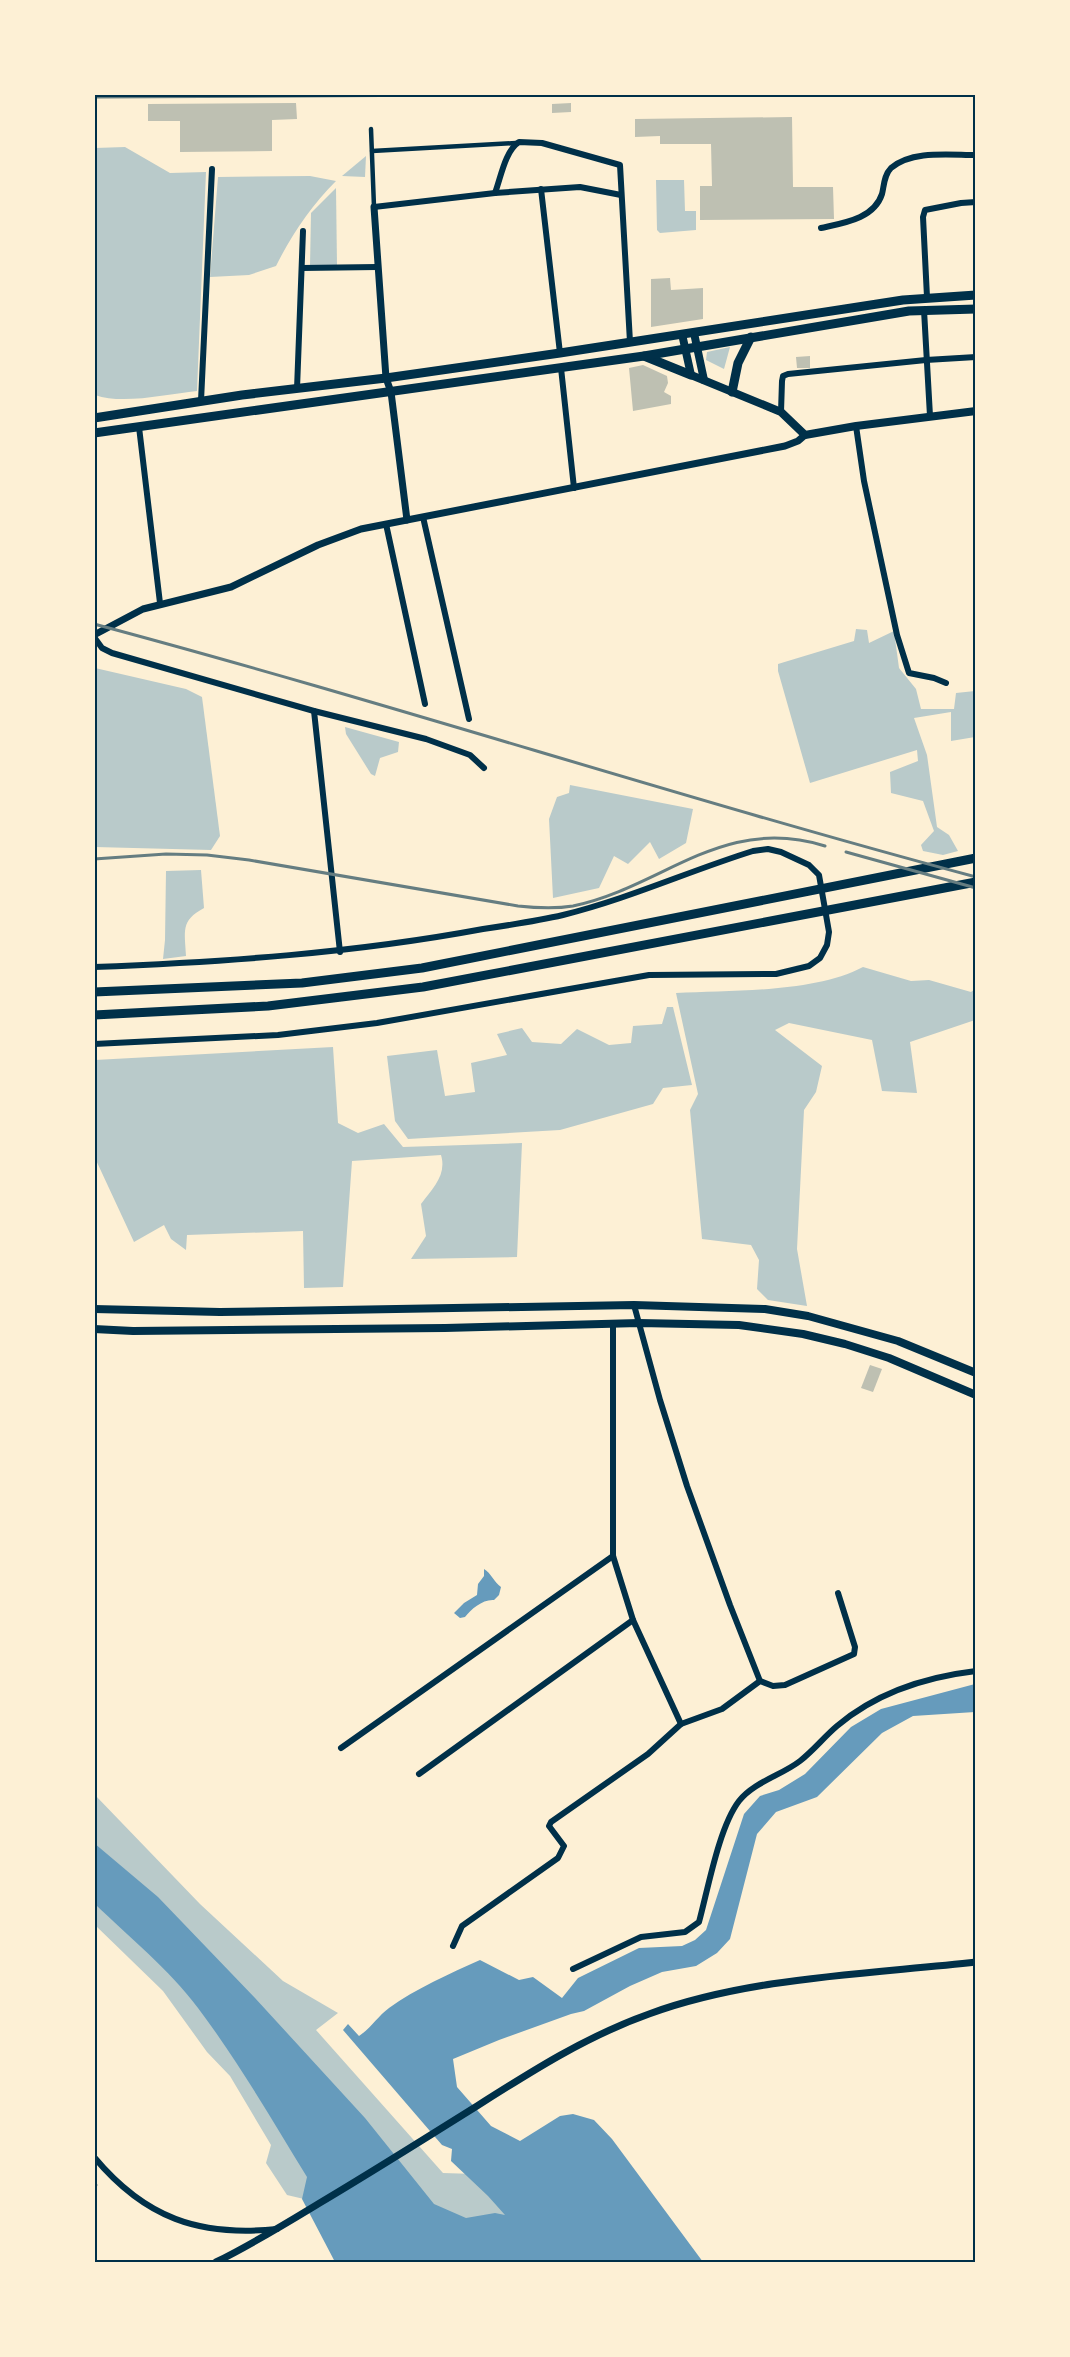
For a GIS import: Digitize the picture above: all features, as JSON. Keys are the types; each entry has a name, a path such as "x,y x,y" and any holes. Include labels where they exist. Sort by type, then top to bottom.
{"main road":[{"path":"94,418 201,401 560,353 927,297 975,295"},
{"path":"94,433 644,356 924,310 975,309"},
{"path":"694,333 704,380"},
{"path":"682,334 691,375"},
{"path":"732,392 738,363 751,337"},
{"path":"644,356 782,412 805,435 975,411"},
{"path":"94,413 113,415"},
{"path":"94,992 302,983 423,968 975,858"},
{"path":"94,1016 268,1006 423,987 975,882"},
{"path":"94,1309 220,1312 634,1305 729,1306 808,1316 898,1341 975,1373"},
{"path":"94,1329 134,1331 303,1330 639,1323 740,1325 804,1334 845,1344 889,1358 975,1395"}],"street":[{"path":"371,129 377,267 386,378 391,392 407,520"},
{"path":"372,151 523,141 542,143 620,165 630,342"},
{"path":"495,193 508,157 516,143"},
{"path":"821,228 855,221 878,204 888,171 907,159 930,155 975,154"},
{"path":"201,401 212,169"},
{"path":"374,207 495,193 580,187 621,195"},
{"path":"541,189 560,353"},
{"path":"927,297 922,217 924,210 975,202"},
{"path":"297,388 303,231"},
{"path":"302,268 377,267"},
{"path":"924,310 930,416"},
{"path":"782,412 782,381 786,375 975,357"},
{"path":"561,368 574,488"},
{"path":"856,426 864,481 897,635 909,673 946,683"},
{"path":"139,427 160,603"},
{"path":"484,768 470,755 426,739 314,711 112,653 102,648 94,636 134,613 160,603 231,587 345,534 785,446 798,441 805,435"},
{"path":"423,517 469,719"},
{"path":"386,524 425,704"},
{"path":"314,711 340,952"},
{"path":"94,968 208,963 340,952 408,943 562,915 616,900 753,851 768,849 793,856 809,865 819,875 829,932 827,945 815,962 809,966 776,974 649,975 377,1023 278,1035 94,1044"},
{"path":"634,1305 687,1486 760,1681 773,1686 785,1685 854,1654 855,1647 838,1593"},
{"path":"613,1324 613,1556 633,1620 681,1724"},
{"path":"341,1748 613,1556"},
{"path":"419,1774 633,1620"},
{"path":"573,1969 641,1936 685,1932 699,1922 724,1832 740,1800 801,1760 837,1726 863,1706 888,1693 919,1682 975,1671"},
{"path":"453,1946 462,1926 558,1858 564,1846 549,1826 551,1822 648,1754 681,1724 722,1709 760,1681"},
{"path":"216,2262 278,2229 540,2067 608,2030 685,2001 722,1993 783,1983 975,1962"},
{"path":"94,2157 134,2196 183,2223 206,2229 231,2231 278,2229"}],"shaded area":[{"path":"125,147 170,173 206,172 197,391 132,399 106,398 95,395 95,148"},
{"path":"366,156 365,177 342,176"},
{"path":"310,176 336,181 303,221 276,266 249,275 210,277 218,177"},
{"path":"656,180 684,180 685,211 696,211 696,230 660,233 657,230"},
{"path":"336,188 337,265 310,266 311,213"},
{"path":"730,347 724,369 706,360 707,352"},
{"path":"856,629 867,630 869,643 894,631 899,668 916,689 921,709 954,709 956,693 975,691 975,737 951,741 951,712 914,718 927,755 937,827 949,835 958,851 943,855 923,851 921,845 934,831 923,801 891,793 890,772 918,761 917,750 810,783 778,671 778,664 854,641"},
{"path":"95,668 186,689 202,697 220,836 211,850 95,847"},
{"path":"345,727 399,742 398,752 380,758 375,776 371,774 346,734"},
{"path":"570,785 693,809 686,843 659,859 650,842 628,864 614,856 599,888 553,898 549,819 557,797 569,793"},
{"path":"201,870 204,908 187,922 186,956 163,959 166,871"},
{"path":"863,967 911,981 929,980 971,992 975,989 975,1020 910,1042 917,1093 882,1091 872,1040 789,1023 775,1030 822,1066 816,1092 804,1110 797,1249 807,1306 768,1300 757,1289 759,1260 751,1245 702,1239 690,1110 698,1094 676,993 797,986 821,982"},
{"path":"667,1007 673,1007 692,1085 663,1088 653,1104 560,1130 408,1139 395,1121 387,1056 437,1050 445,1096 475,1092 471,1063 507,1055 497,1034 522,1028 532,1042 561,1044 577,1029 609,1045 631,1043 633,1026 662,1024"},
{"path":"333,1047 338,1123 358,1133 384,1124 403,1147 522,1143 517,1257 411,1259 426,1236 421,1204 440,1175 441,1155 352,1161 343,1287 304,1288 303,1231 187,1235 186,1250 171,1239 164,1225 134,1242 95,1158 95,1060"},
{"path":"95,1795 200,1904 283,1981 338,2013 316,2030 443,2173 475,2174 523,2225 304,2199 287,2195 266,2163 271,2145 230,2076 207,2052 163,1991 95,1925"}],"water":[{"path":"484,1569 501,1587 499,1595 494,1600 478,1605 465,1617 460,1618 454,1613 477,1595 478,1584 484,1576"},
{"path":"975,1684 975,1712 913,1716 882,1733 817,1797 776,1812 757,1834 730,1939 717,1953 696,1966 662,1972 584,2011 499,2040 453,2059 457,2087 491,2126 520,2141 560,2116 573,2114 594,2120 612,2139 703,2262 335,2262 302,2199 307,2177 227,2049 187,1994 95,1904 94,1843 158,1897 255,1998 365,2118 434,2204 466,2218 495,2213 505,2215 451,2161 452,2149 442,2145 343,2030 348,2024 359,2036 385,2011 410,1994 480,1960 519,1980 533,1977 562,1998 578,1978 639,1948 682,1946 695,1940 706,1930 744,1814 760,1796 779,1790 805,1774 851,1727 881,1709"}],"building":[{"path":"296,103 297,119 272,120 272,151 180,152 180,121 148,121 148,104"},
{"path":"571,103 571,112 552,113 552,104"},
{"path":"792,117 793,187 833,187 834,219 700,220 700,186 712,186 711,144 660,144 660,136 635,137 635,119"},
{"path":"670,278 671,290 703,288 703,319 651,327 651,279"},
{"path":"810,356 810,368 797,368 796,357"},
{"path":"643,365 667,376 668,383 664,392 671,396 671,404 633,411 629,368"},
{"path":"870,1365 882,1369 873,1392 861,1388"}],"railway":[{"path":"94,97 657,94"},
{"path":"94,624 976,877"},
{"path":"94,859 166,854 207,855 249,860 518,906 552,908 573,906 606,897 694,857 724,846 755,839 788,839 825,846"},
{"path":"846,852 976,888"}]}
